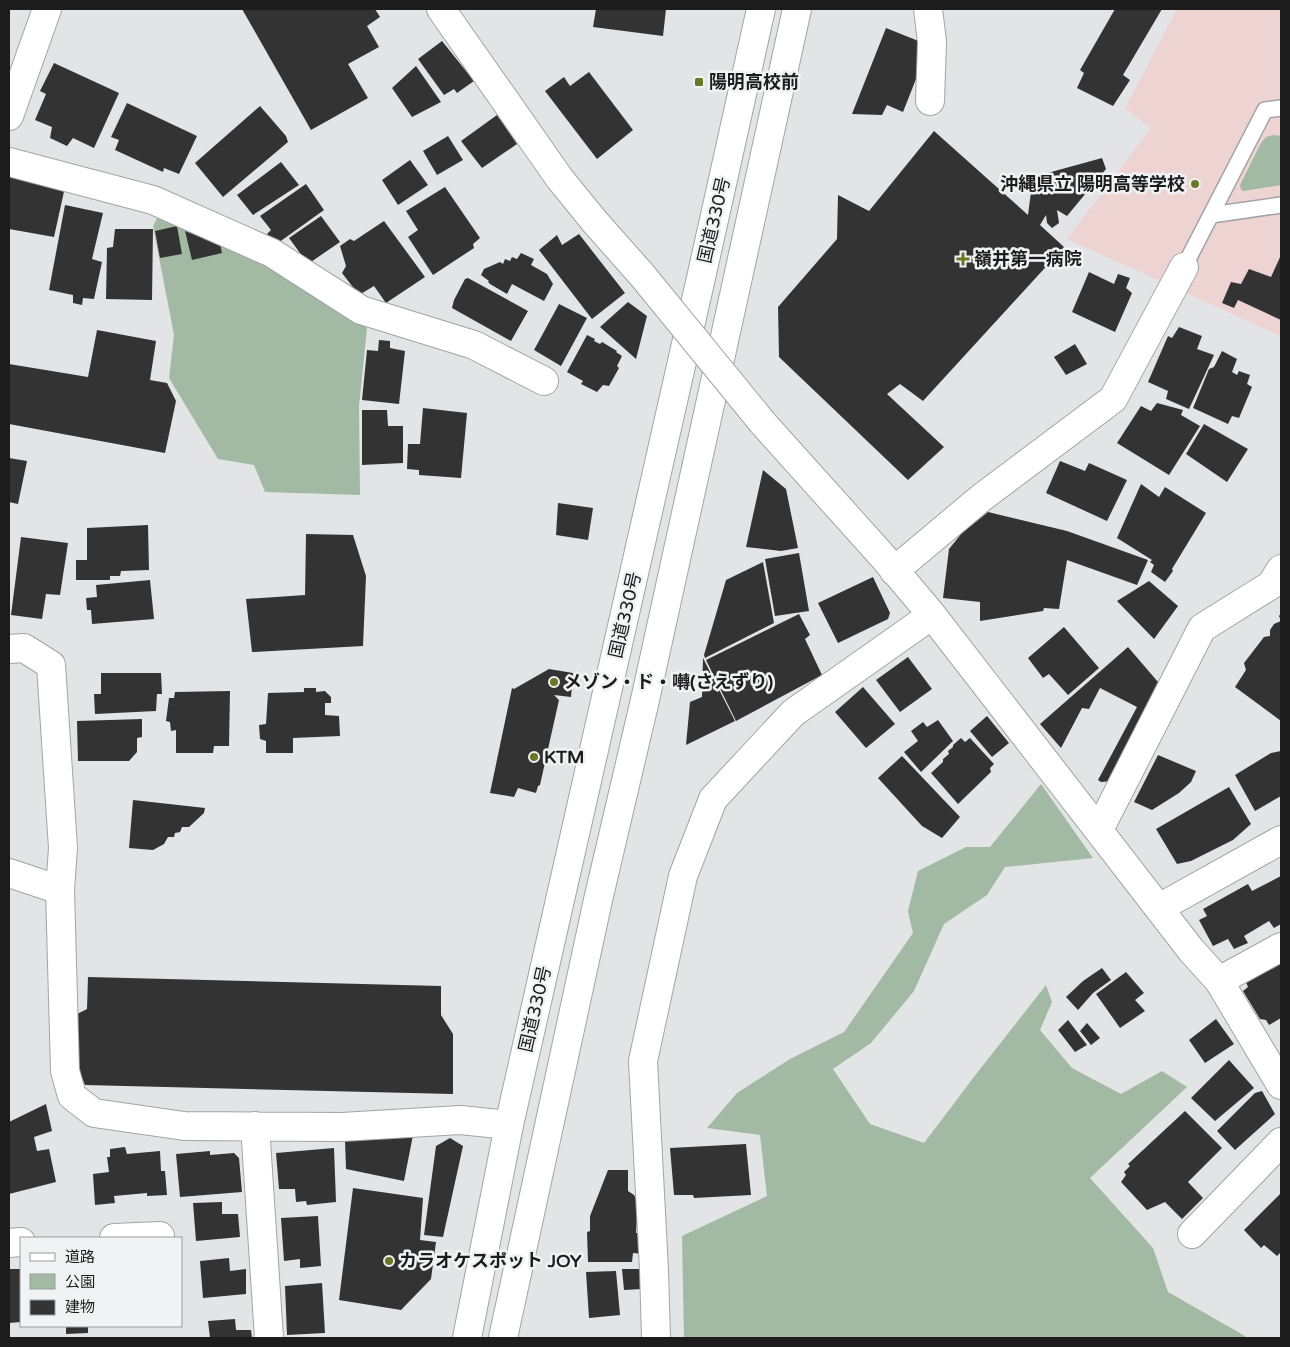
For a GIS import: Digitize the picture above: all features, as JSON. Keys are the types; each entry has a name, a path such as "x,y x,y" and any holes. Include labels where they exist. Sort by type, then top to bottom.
{"main road":[{"path":"9,116 47,9"},
{"path":"441,9 560,179 594,222 642,275 762,422 932,615 1191,950 1219,981 1281,1085"},
{"name":"国道330号","path":"467,1338 509,1125 761,9"},
{"name":"国道330号","path":"503,1338 598,900 649,680 797,9"},
{"path":"928,9 932,42 930,102"},
{"path":"9,162 153,200 272,253 361,310 474,344 544,381"},
{"path":"894,571 981,498 1112,399 1184,266"},
{"path":"1099,830 1202,628 1272,585 1281,569"},
{"path":"656,1338 643,1061 683,876 713,799 793,713 932,615"},
{"path":"9,649 24,648 51,665 64,848 60,890 65,1072 72,1096 94,1113 184,1126 342,1127 460,1120 509,1125"},
{"path":"1160,908 1281,840"},
{"path":"9,873 60,890"},
{"path":"1219,981 1281,948"},
{"path":"255,1126 268,1338"},
{"path":"1192,1234 1281,1142"},
{"path":"137,1237 160,1236"}],"lane":[{"path":"1184,266 1265,110 1281,108"},
{"path":"1211,215 1281,205"}],"shaded area":[{"name":"沖縄県立 陽明高等学校","path":"1177,9 1281,9 1281,336 1067,239 1151,128 1125,108"}],"green space":[{"path":"1281,136 1281,185 1243,191 1240,185 1261,143 1266,137"},
{"path":"158,216 268,260 367,328 359,406 360,495 265,492 254,465 218,459 169,378 174,335 153,226"},
{"path":"1041,784 1093,858 1005,867 987,895 944,924 914,991 871,1043 833,1069 870,1124 924,1143 1046,985 1052,1002 1040,1030 1072,1068 1121,1094 1162,1071 1187,1087 1090,1178 1153,1248 1168,1292 1246,1338 684,1338 682,1236 767,1196 760,1135 707,1128 737,1093 790,1059 844,1032 913,933 908,911 918,871 966,847 990,847"}],"building":[{"path":"242,9 375,9 380,17 367,26 379,47 348,64 368,98 311,130"},
{"path":"596,9 666,9 663,36 593,27"},
{"path":"1115,9 1162,9 1123,75 1130,80 1113,106 1077,88 1084,73 1080,70"},
{"path":"886,28 921,42 916,79 903,112 887,105 882,115 852,114"},
{"path":"442,41 474,81 457,93 454,89 444,95 418,59"},
{"path":"54,63 119,93 94,148 73,138 67,146 50,138 52,127 35,120 46,94 40,91"},
{"path":"416,66 441,102 412,117 392,88"},
{"path":"589,72 633,130 597,159 545,91 564,77 570,86"},
{"path":"127,103 197,136 179,174 164,168 163,172 115,150 119,140 111,137"},
{"path":"260,106 286,136 288,142 223,197 195,163"},
{"path":"497,115 517,144 482,168 461,141"},
{"path":"934,131 1028,215 1033,177 1102,158 1106,169 1067,216 1057,210 1059,223 1052,228 1047,223 1046,215 1040,225 1064,247 923,401 900,384 887,394 944,447 908,480 779,357 778,307 837,239 838,195 869,211"},
{"path":"448,136 463,160 437,175 423,151"},
{"path":"410,160 428,185 398,205 382,180"},
{"path":"281,162 299,185 253,215 237,195"},
{"path":"9,176 65,187 54,237 9,229"},
{"path":"306,184 324,210 278,243 273,241 267,234 271,230 260,216"},
{"path":"445,187 480,238 473,244 474,248 433,275 408,237 418,230 406,211"},
{"path":"65,205 103,213 92,259 102,262 94,299 83,298 82,305 73,303 73,295 49,290"},
{"path":"321,216 340,242 308,264 289,238"},
{"path":"384,221 425,277 386,303 374,286 359,295 342,273 346,266 340,246 350,239 354,241"},
{"path":"177,226 182,254 160,258 155,231"},
{"path":"115,229 153,229 152,300 106,299 107,248 113,247"},
{"path":"185,231 220,244 222,253 192,260"},
{"path":"579,234 625,293 592,319 539,250 557,235 562,245"},
{"path":"521,253 534,259 531,265 547,274 553,284 544,301 512,284 507,294 490,284 481,275 484,269 500,262 503,264 505,259 510,261 512,257 517,259"},
{"path":"1281,255 1281,320 1238,300 1234,308 1222,303 1231,282 1241,284 1249,269 1271,277"},
{"path":"1089,272 1114,284 1118,274 1130,278 1126,288 1132,293 1115,332 1072,312"},
{"path":"468,278 528,311 511,341 452,308 465,279"},
{"path":"628,302 647,316 636,359 600,327"},
{"path":"559,304 587,318 561,366 534,350"},
{"path":"1179,327 1202,336 1197,349 1214,355 1189,409 1166,399 1168,391 1148,382 1168,336 1172,338"},
{"path":"97,330 156,341 150,380 167,383 176,401 165,453 9,424 9,364 88,377"},
{"path":"587,335 595,339 594,341 600,344 602,342 617,351 622,356 617,366 619,368 609,386 603,385 597,392 581,384 583,381 567,372"},
{"path":"379,340 390,341 390,348 405,351 399,404 362,400 367,350 378,351"},
{"path":"1075,344 1087,364 1066,375 1054,357"},
{"path":"1222,351 1237,359 1232,372 1237,375 1239,371 1250,375 1247,384 1252,387 1239,418 1232,416 1228,424 1193,408 1209,369 1214,367"},
{"path":"1157,403 1183,410 1181,415 1200,426 1169,475 1117,443 1141,406 1151,411"},
{"path":"423,408 467,413 461,478 419,475 419,470 407,469 408,444 420,444"},
{"path":"362,410 387,410 388,426 403,426 403,463 362,465"},
{"path":"1204,424 1248,449 1227,482 1186,454"},
{"path":"9,458 27,461 18,504 9,502"},
{"path":"1060,461 1085,471 1089,463 1127,480 1107,521 1046,493"},
{"path":"763,470 786,489 798,548 781,551 746,547"},
{"path":"1141,484 1159,497 1165,487 1206,513 1165,582 1151,572 1154,565 1150,562 1152,560 1117,538"},
{"path":"558,503 593,508 588,540 556,535"},
{"path":"988,512 1067,531 1148,560 1137,585 1067,560 1059,609 1044,608 1043,611 980,621 980,602 943,598 949,549 962,533"},
{"path":"148,525 149,570 121,571 120,576 110,576 110,580 76,580 76,560 87,560 87,528"},
{"path":"306,534 353,535 366,576 363,646 252,652 246,599 305,595"},
{"path":"21,537 68,543 60,595 46,594 42,619 11,615"},
{"path":"799,553 809,611 775,616 765,559"},
{"path":"763,562 774,623 705,658 704,655 726,580"},
{"path":"873,577 890,613 888,619 838,643 818,603"},
{"path":"150,580 154,619 92,624 91,610 87,610 86,598 97,597 96,585"},
{"path":"1149,581 1178,606 1154,639 1117,601"},
{"path":"799,614 810,635 805,639 822,675 736,721 706,660"},
{"path":"1281,621 1281,721 1235,687 1246,670 1244,663 1264,637 1270,636 1270,630 1274,624"},
{"path":"1064,627 1099,668 1068,695 1049,674 1043,678 1028,658"},
{"path":"1128,647 1158,682 1113,781 1101,782 1098,780 1137,707 1100,688 1089,709 1082,708 1061,748 1040,724"},
{"path":"908,657 932,689 900,712 876,680"},
{"path":"703,658 735,721 686,745 690,702 702,697"},
{"path":"549,669 573,673 571,697 554,695 559,700 540,785 536,793 518,788 514,797 490,793 512,688 514,689"},
{"path":"101,673 161,673 162,694 157,694 156,711 95,714 94,694 101,694"},
{"path":"863,687 895,724 866,748 835,712"},
{"path":"304,688 316,688 316,692 325,691 331,697 331,703 325,703 325,715 339,716 340,736 293,738 293,753 266,753 266,741 260,739 259,725 266,724 268,693 304,692"},
{"path":"230,691 229,746 214,746 213,753 176,753 176,730 171,731 170,722 166,721 169,698 174,698 175,692"},
{"path":"987,716 1009,743 992,757 970,731"},
{"path":"142,719 142,737 137,738 137,752 129,761 78,761 77,721"},
{"path":"938,720 953,741 921,772 904,752 918,741 911,731 923,722 927,727"},
{"path":"961,738 965,742 970,738 994,764 990,768 991,772 958,804 931,773 943,762 943,759 949,754 948,751"},
{"path":"1281,751 1281,796 1255,811 1235,775 1271,753"},
{"path":"1158,755 1196,771 1191,782 1179,793 1152,810 1134,802"},
{"path":"902,756 960,817 942,838 922,826 878,778"},
{"path":"1229,787 1251,824 1233,840 1191,861 1177,864 1156,829"},
{"path":"133,800 205,808 204,813 189,827 182,827 180,832 175,833 174,837 168,837 164,844 153,850 129,848"},
{"path":"1281,876 1281,924 1274,928 1269,921 1244,936 1248,943 1234,949 1228,939 1213,946 1199,920 1207,916 1203,909 1248,884 1252,891"},
{"path":"1281,963 1281,1018 1269,1025 1266,1020 1260,1019 1243,991 1248,987 1246,982"},
{"path":"1102,968 1111,980 1093,993 1078,1010 1066,997 1083,981"},
{"path":"1126,972 1144,993 1135,1000 1145,1011 1120,1028 1096,994"},
{"path":"88,977 441,986 441,1015 453,1034 453,1094 85,1085 71,1051 73,1016 87,1009"},
{"path":"1216,1019 1234,1044 1205,1063 1189,1040"},
{"path":"1068,1020 1087,1045 1075,1052 1058,1030"},
{"path":"1087,1023 1100,1038 1091,1045 1080,1031"},
{"path":"1229,1060 1254,1088 1215,1121 1191,1098"},
{"path":"1262,1091 1275,1114 1235,1150 1217,1131 1255,1093"},
{"path":"46,1104 52,1131 34,1137 37,1151 49,1149 56,1182 9,1194 9,1122"},
{"path":"1185,1111 1222,1148 1188,1182 1203,1198 1182,1219 1165,1202 1147,1210 1121,1182 1126,1175 1124,1172 1130,1166 1128,1164"},
{"path":"413,1135 404,1181 346,1169 345,1140"},
{"path":"450,1138 463,1146 443,1237 424,1235 436,1146"},
{"path":"746,1144 751,1195 694,1198 693,1195 674,1195 670,1148"},
{"path":"125,1147 127,1154 160,1151 161,1171 165,1171 167,1195 147,1196 147,1193 114,1196 115,1203 95,1205 93,1174 109,1172 107,1157 110,1157 110,1149"},
{"path":"334,1148 336,1202 307,1205 306,1201 296,1202 295,1189 279,1189 276,1153"},
{"path":"210,1151 210,1155 234,1153 239,1158 242,1192 180,1197 176,1154"},
{"path":"608,1170 628,1170 628,1191 634,1195 638,1203 636,1233 642,1233 643,1254 633,1253 632,1262 588,1262 587,1232 590,1231 590,1216"},
{"name":"カラオケスポット JOY","path":"353,1188 423,1198 420,1240 436,1242 431,1279 401,1310 339,1300"},
{"path":"1281,1193 1281,1252 1277,1256 1264,1245 1261,1248 1244,1230"},
{"path":"222,1202 222,1214 238,1214 240,1237 196,1241 193,1203"},
{"path":"318,1216 321,1266 300,1268 300,1259 284,1261 281,1218"},
{"path":"229,1258 230,1271 246,1269 246,1294 203,1298 200,1261"},
{"path":"9,1269 20,1269 20,1322 9,1323"},
{"path":"622,1269 641,1269 642,1289 624,1290"},
{"path":"616,1271 620,1315 589,1318 586,1272"},
{"path":"322,1283 325,1333 287,1335 285,1286"},
{"path":"235,1319 236,1330 251,1330 252,1338 210,1338 208,1321"},
{"path":"66,1327 88,1327 88,1333 66,1334"}],"place":[{"name":"陽明高校前","path":"699,82"},
{"name":"沖縄県立 陽明高等学校","path":"1195,184"},
{"name":"嶺井第一病院","path":"963,259"},
{"name":"メゾン・ド・囀(さえずり)","path":"554,682"},
{"name":"KTM","path":"534,757"},
{"name":"カラオケスポット JOY","path":"389,1261"}]}
